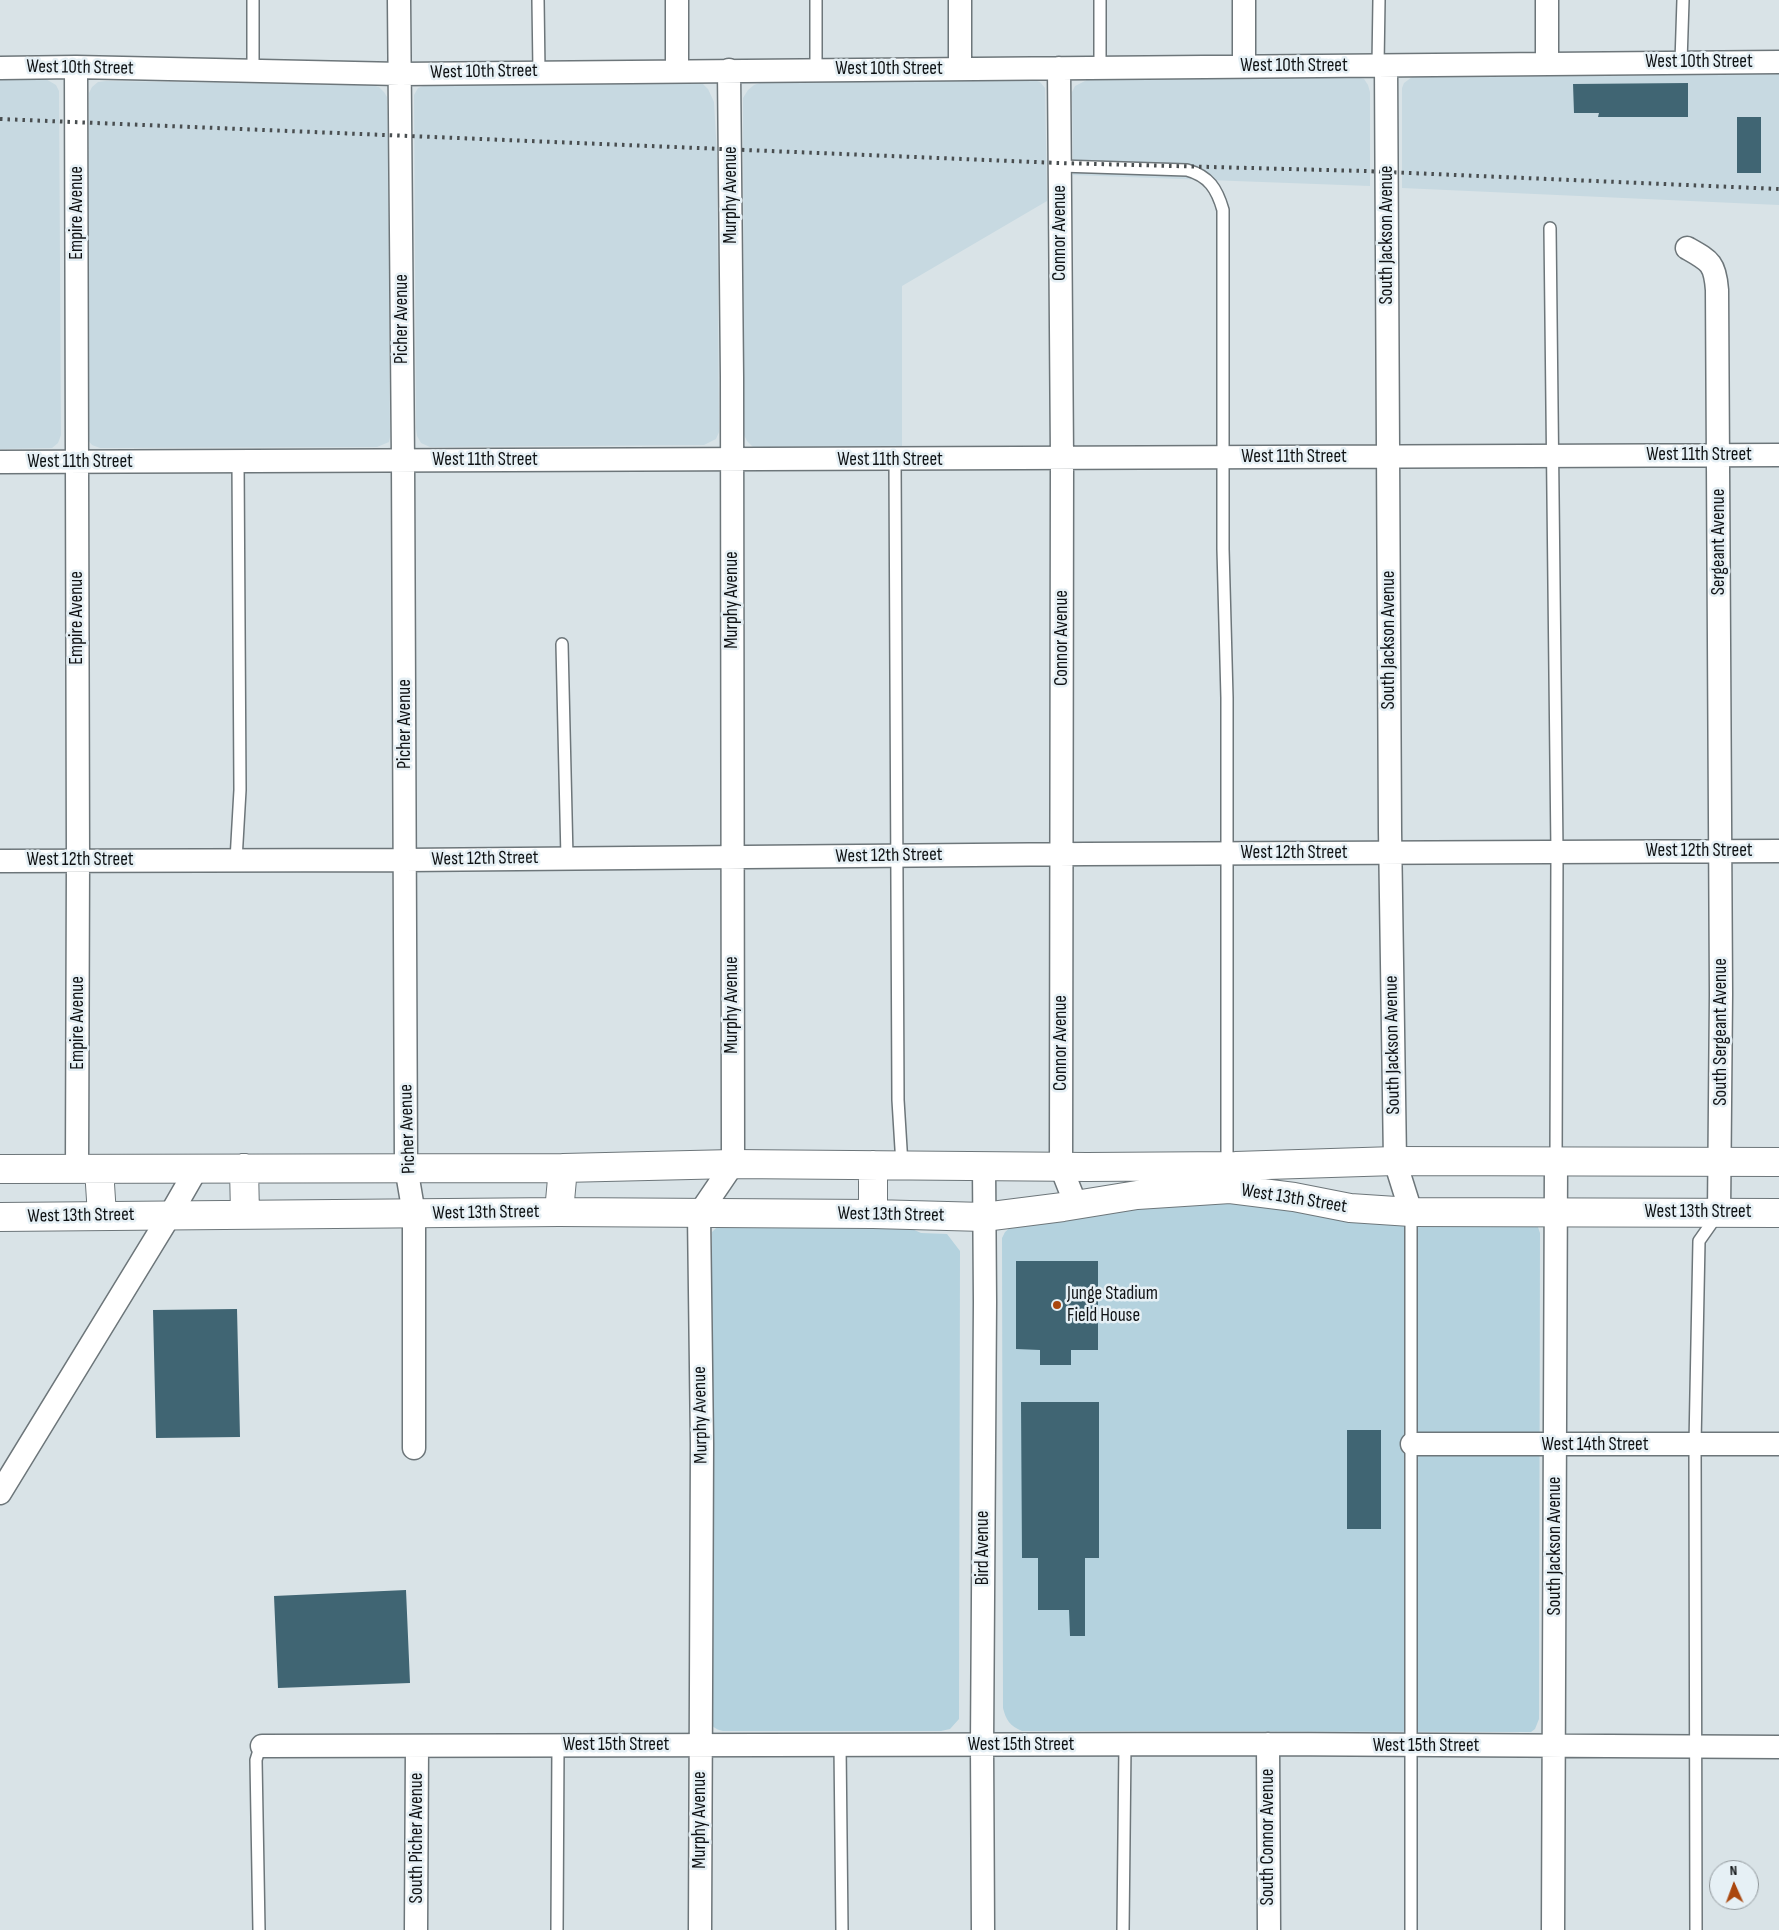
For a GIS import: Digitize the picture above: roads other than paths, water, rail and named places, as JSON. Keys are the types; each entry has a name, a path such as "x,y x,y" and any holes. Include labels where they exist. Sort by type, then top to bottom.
{"street":[{"name":"Picher Avenue","path":"399,0 406,1167 414,1214 414,1448"},
{"path":"677,0 677,70"},
{"path":"960,0 960,69"},
{"path":"1244,0 1244,66"},
{"path":"1547,0 1547,63"},
{"name":"West 10th Street","path":"0,68 76,67 400,74 538,71 1779,62"},
{"name":"South Jackson Avenue","path":"1382,66 1395,1161 1411,1212"},
{"name":"Empire Avenue","path":"76,67 78,860 88,1169"},
{"name":"Connor Avenue","path":"1059,68 1062,458 1062,1167 1076,1205"},
{"name":"Murphy Avenue","path":"729,70 732,460 733,1164"},
{"name":"Sergeant Avenue","path":"1687,248 1711,263 1716,273 1718,290 1720,851"},
{"name":"West 11th Street","path":"0,462 895,460 1779,455"},
{"name":"South Sergeant Avenue","path":"1719,1213 1720,851"},
{"name":"West 12th Street","path":"0,861 1779,851"},
{"name":"West 13th Street","path":"0,1169 563,1168 733,1164 1062,1167 1227,1166 1395,1161 1779,1162"},
{"name":"South Jackson Avenue","path":"1554,1930 1556,1162"},
{"path":"699,1214 733,1164"},
{"path":"873,1165 873,1214"},
{"name":"Bird Avenue","path":"983,1930 984,1166"},
{"path":"0,1493 197,1168"},
{"path":"244,1168 245,1214"},
{"path":"559,1212 563,1168"},
{"path":"88,1169 102,1215"},
{"name":"West 13th Street","path":"0,1217 559,1212 873,1214 984,1217 1137,1196 1230,1189 1294,1197 1350,1208 1411,1212 1779,1212"},
{"name":"Murphy Avenue","path":"699,1214 702,1444 700,1930"},
{"name":"West 14th Street","path":"1412,1444 1779,1444"},
{"name":"West 15th Street","path":"262,1746 1268,1744 1779,1747"},
{"name":"South Connor Avenue","path":"1268,1744 1269,1930"},
{"name":"South Picher Avenue","path":"416,1930 418,1746"}],"lane":[{"path":"253,0 253,72"},
{"path":"538,0 538,71"},
{"path":"816,0 816,70"},
{"path":"1100,0 1100,68"},
{"path":"1379,0 1382,66"},
{"path":"1681,62 1683,0"},
{"path":"1060,166 1187,170 1200,173 1210,182 1220,197 1223,210 1222,457 1227,698 1227,1166"},
{"path":"1550,228 1557,852 1556,1162"},
{"path":"895,460 898,1100 902,1165"},
{"path":"236,860 240,790 238,461"},
{"path":"562,644 567,858"},
{"path":"1411,1212 1411,1930"},
{"path":"1696,1930 1695,1444 1700,1241 1719,1213"},
{"path":"557,1930 558,1745"},
{"path":"840,1745 842,1930"},
{"path":"1123,1930 1125,1745"},
{"path":"259,1930 256,1760 262,1746"}],"railway":[{"path":"0,119 1059,163 1364,171 1779,189"}],"place":[{"name":"Junge Stadium Field House","path":"1057,1305"}]}
